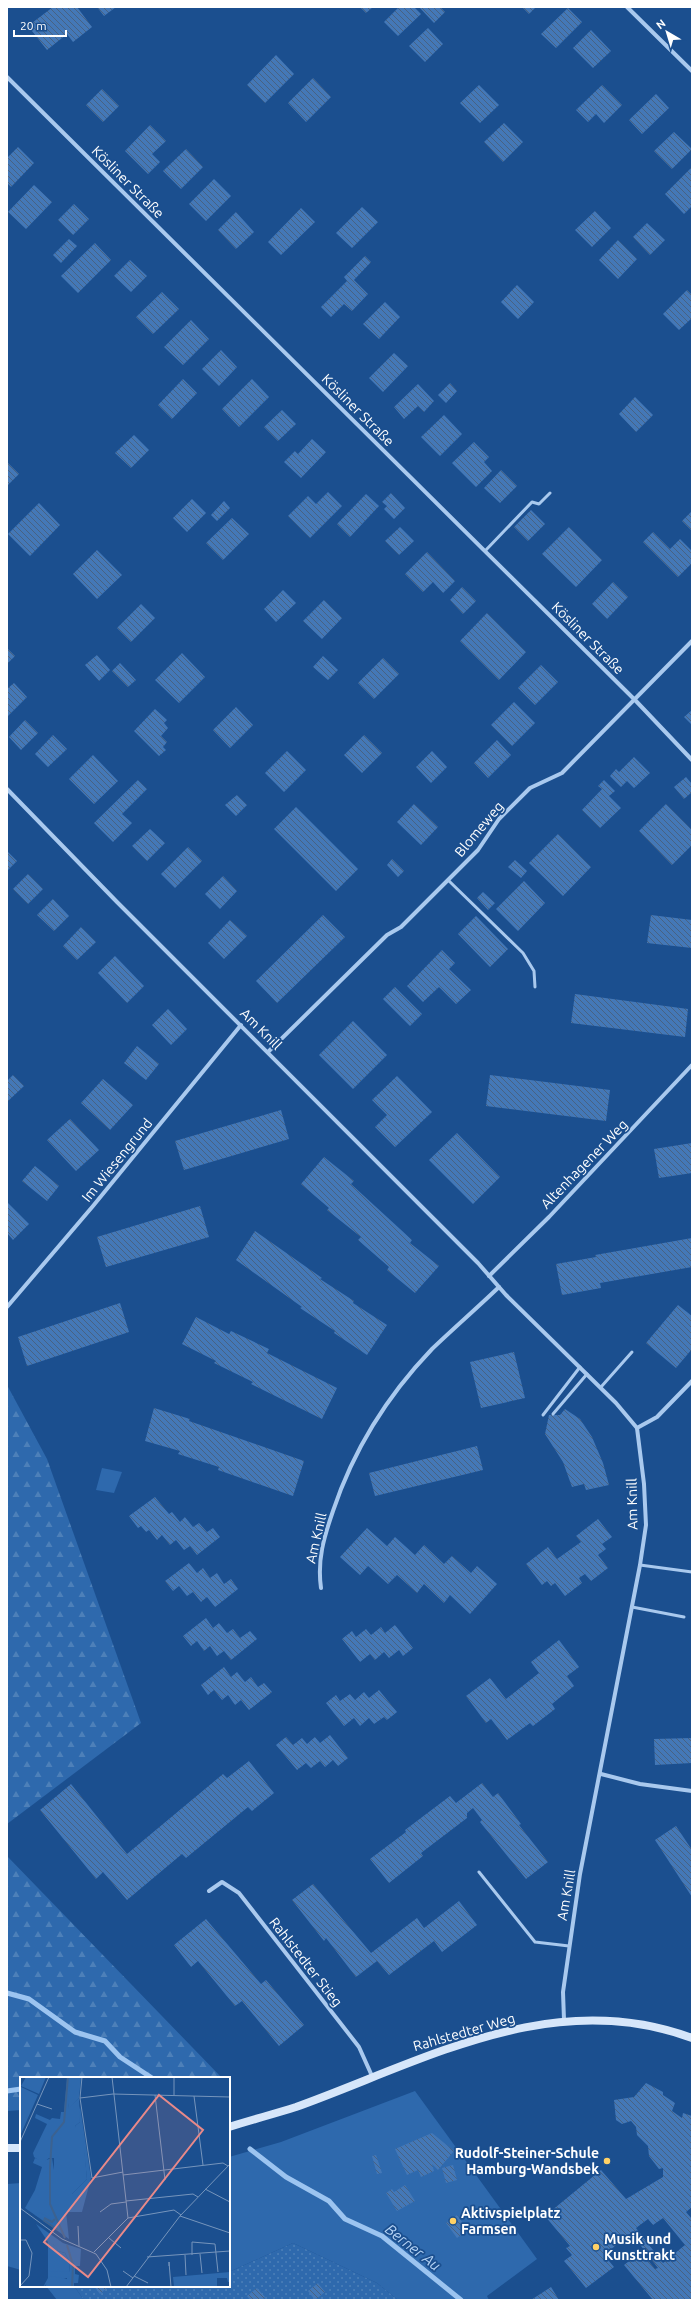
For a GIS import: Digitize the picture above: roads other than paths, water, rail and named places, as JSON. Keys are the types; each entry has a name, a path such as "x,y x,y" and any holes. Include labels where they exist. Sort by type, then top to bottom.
{"main road":[{"name":"Rahlstedter Weg","path":"230,2127 295,2107 442,2049 528,2026 564,2020 604,2021 640,2025 692,2038"},
{"path":"7,2148 20,2148"}],"street":[{"path":"628,7 692,71"},
{"name":"Kösliner Straße","path":"7,77 635,700 692,760"},
{"name":"Blomeweg","path":"268,1052 387,935 401,927 478,850 499,819 530,788 562,773 692,641"},
{"name":"Am Knill","path":"7,789 117,902 268,1052 489,1276 498,1287 601,1387 637,1428 644,1484 646,1525 640,1565 601,1774 580,1874 563,1992 564,2020"},
{"name":"Im Wiesengrund","path":"7,1307 93,1206 241,1025"},
{"name":"Altenhagener Weg","path":"489,1276 554,1211 692,1065"},
{"name":"Am Knill","path":"321,1588 318,1569 326,1533 350,1468 374,1424 402,1384 433,1349 469,1317 498,1287"},
{"path":"637,1428 657,1417 692,1380"},
{"path":"601,1774 640,1784 692,1791"},
{"name":"Rahlstedter Stieg","path":"209,1891 222,1882 239,1893 360,2047 372,2076"}],"lane":[{"path":"484,551 532,502 539,504 550,493"},
{"path":"448,880 523,953 534,971 535,987"},
{"path":"601,1387 632,1352"},
{"path":"543,1415 580,1367"},
{"path":"553,1414 587,1374"},
{"path":"640,1565 692,1572"},
{"path":"632,1608 684,1617"},
{"path":"479,1872 535,1942 569,1946"}],"waterway":[{"name":"Berner Au","path":"7,1993 29,1999 75,2032 105,2041 120,2057 150,2077"},
{"path":"7,2091 20,2089"},
{"name":"Berner Au","path":"250,2149 286,2177 329,2201 345,2219 382,2236 461,2300"}],"place":[{"name":"Rudolf-Steiner-Schule Hamburg-Wandsbek","path":"607,2161"},
{"name":"Aktivspielplatz Farmsen","path":"453,2221"},
{"name":"Musik und Kunsttrakt","path":"596,2247"}]}
